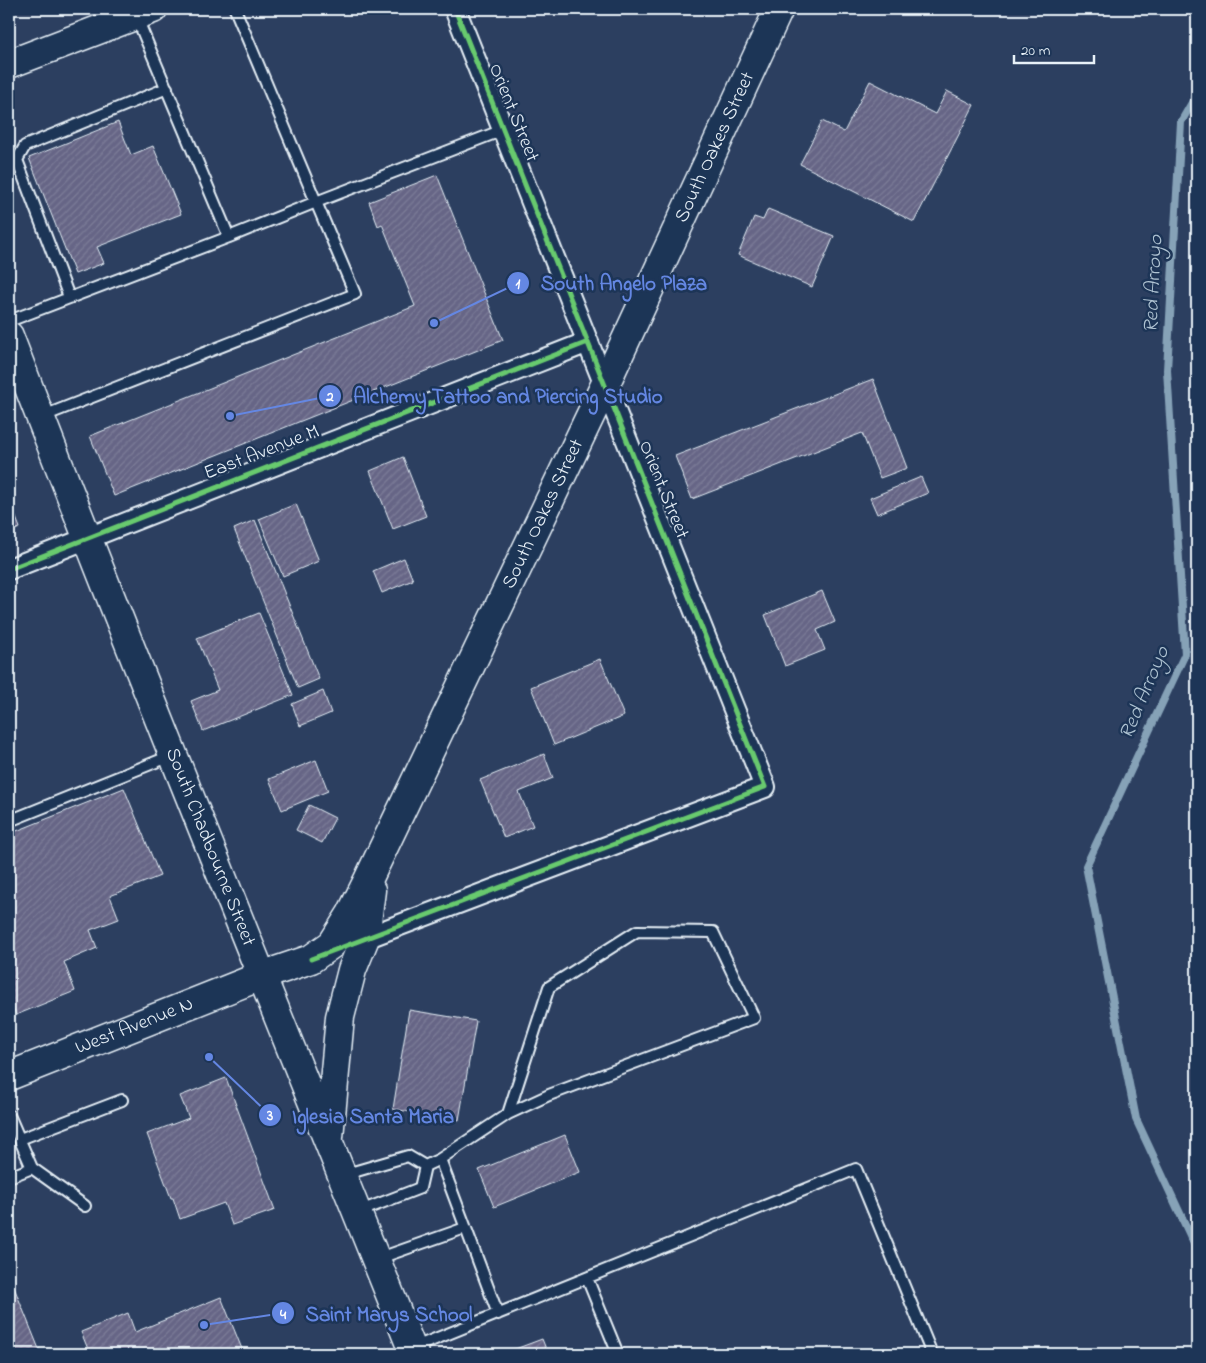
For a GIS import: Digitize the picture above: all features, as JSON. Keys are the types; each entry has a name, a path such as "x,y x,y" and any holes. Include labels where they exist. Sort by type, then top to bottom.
{"main road":[{"name":"South Oakes Street","path":"261,976 311,959 332,944 351,914 605,385 779,9"},
{"path":"9,64 144,12"},
{"name":"South Chadbourne Street","path":"9,336 261,976 413,1352"},
{"path":"328,1141 340,1017 352,970 365,938 374,868"},
{"name":"West Avenue N","path":"9,1076 261,976"}],"street":[{"name":"Orient Street","path":"365,938 765,787 455,9"},
{"name":"East Avenue M","path":"9,569 588,342"},
{"path":"311,959 365,938"}],"lane":[{"path":"40,418 354,294 235,9"},
{"path":"144,12 167,88 230,237"},
{"path":"69,297 17,160 25,146 167,88"},
{"path":"9,322 69,297 230,237 503,130"},
{"path":"9,821 174,755"},
{"path":"425,1166 440,1159 508,1114 550,1095 754,1018 713,932 637,931 549,987 508,1114"},
{"path":"20,1139 122,1100"},
{"path":"9,1115 32,1168 85,1206"},
{"path":"342,1175 408,1156 425,1166"},
{"path":"440,1159 498,1314"},
{"path":"357,1212 420,1188 425,1166"},
{"path":"9,1177 32,1168"},
{"path":"413,1352 498,1314 856,1169 932,1354"},
{"path":"376,1259 465,1228"},
{"path":"587,1278 618,1354"}],"building":[{"path":"870,81 935,114 947,91 974,105 914,222 800,164 822,121 844,132"},
{"path":"118,122 131,155 153,146 181,214 97,247 104,263 75,274 29,158"},
{"path":"437,175 503,340 114,496 90,436 415,306 382,224 378,226 369,202"},
{"path":"768,209 834,236 812,287 738,255 754,217 763,220"},
{"path":"873,379 907,468 880,478 862,433 692,499 675,456"},
{"path":"403,457 426,516 393,529 370,471"},
{"path":"921,477 928,493 877,514 870,498"},
{"path":"9,499 20,528 9,532"},
{"path":"296,504 319,561 283,576 259,519"},
{"path":"255,520 319,679 298,688 234,529"},
{"path":"404,558 413,580 382,593 373,571"},
{"path":"822,591 835,622 817,630 825,650 785,666 765,615"},
{"path":"259,613 293,695 203,731 191,701 218,690 197,638"},
{"path":"600,659 624,716 554,745 531,687"},
{"path":"323,691 331,713 300,726 292,704"},
{"path":"544,754 553,778 519,792 533,826 504,838 480,780"},
{"path":"316,760 328,791 282,810 269,779"},
{"path":"124,788 160,876 110,896 119,919 90,930 97,948 64,962 75,991 16,1015 9,996 9,834"},
{"path":"309,805 335,818 322,843 296,830"},
{"path":"409,1010 476,1021 459,1120 393,1109"},
{"path":"226,1078 275,1210 232,1225 224,1203 180,1219 147,1134 189,1118 180,1096"},
{"path":"565,1135 580,1172 494,1207 479,1170"},
{"path":"9,1275 41,1354 9,1354"},
{"path":"221,1297 244,1354 90,1354 81,1332 128,1313 135,1332"},
{"path":"542,1339 548,1354 502,1354"}],"waterway":[{"name":"Red Arroyo","path":"1197,94 1181,122 1167,370 1185,654 1086,866 1136,1119 1197,1250"}],"cycle path":[{"path":"311,959 765,787 455,9"},
{"path":"9,569 588,342"}],"place":[{"name":"South Angelo Plaza","path":"434,323"},
{"name":"Alchemy Tattoo and Piercing Studio","path":"230,416"},
{"name":"Iglesia Santa Maria","path":"209,1057"},
{"name":"Saint Marys School","path":"204,1325"}]}
